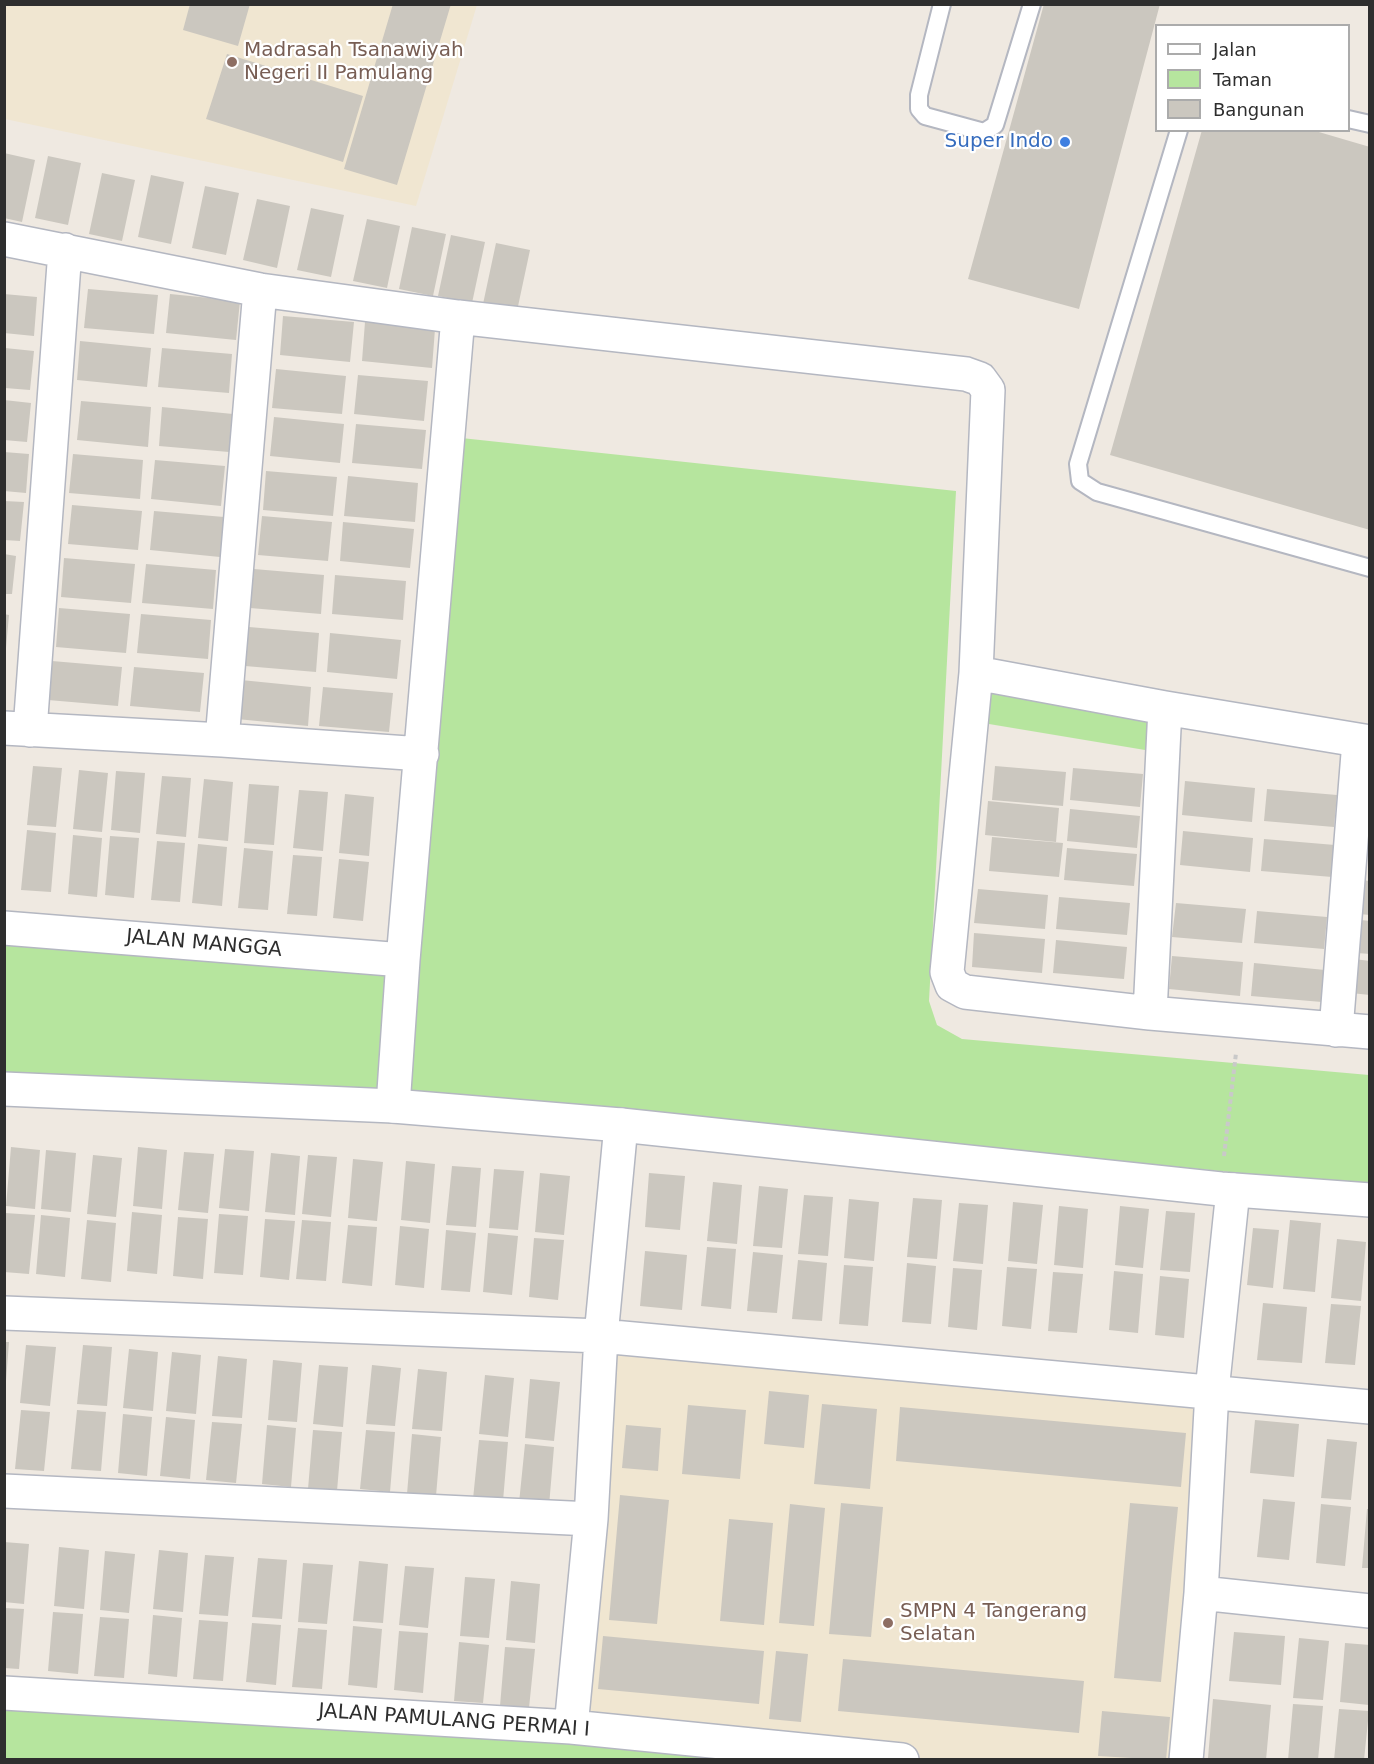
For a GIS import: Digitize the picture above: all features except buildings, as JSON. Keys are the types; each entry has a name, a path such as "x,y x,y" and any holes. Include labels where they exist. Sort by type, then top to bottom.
{"street":[{"path":"4,239 260,290 458,317 966,374 980,379 988,390 976,673 947,972 952,985 965,992 1150,1013 1370,1032"},
{"path":"65,250 17,729 422,754"},
{"path":"222,740 260,290"},
{"path":"393,1106 403,960 458,317"},
{"path":"976,673 1165,708 1364,741 1336,1030"},
{"path":"1150,1013 1165,708"},
{"name":"JALAN MANGGA","path":"4,928 403,960"},
{"path":"4,1089 393,1106 621,1125 1227,1190 1370,1200"},
{"path":"571,1727 591,1519 601,1336 621,1125"},
{"path":"1186,1760 1201,1593 1212,1391 1227,1190"},
{"path":"4,1313 601,1336 1370,1407"},
{"path":"4,1491 591,1519"},
{"path":"1201,1593 1370,1611"},
{"name":"JALAN PAMULANG PERMAI I","path":"4,1694 571,1727 902,1760"}],"lane":[{"path":"942,4 919,95 919,109 925,116 984,132 994,125 1032,4"},
{"path":"1350,119 1370,124"},
{"path":"1178,132 1078,464 1080,481 1097,492 1370,568"}],"path":[{"path":"1227,1190 1240,1020"}],"shaded area":[{"name":"Madrasah Tsanawiyah Negeri II Pamulang","path":"5,5 477,5 416,206 5,119"},
{"name":"SMPN 4 Tangerang Selatan","path":"601,1336 1212,1391 1186,1759 903,1759 571,1727"}],"green space":[{"path":"452,437 956,491 929,1001 937,1025 962,1039 1369,1075 1369,1184 637,1113 5,1073 4,936 410,952"},
{"path":"976,673 1165,708 1163,753 971,721"},
{"path":"4,1700 849,1759 5,1759"}],"place":[{"name":"Madrasah Tsanawiyah Negeri II Pamulang","path":"232,62"},
{"name":"Super Indo","path":"1065,142"},
{"name":"SMPN 4 Tangerang Selatan","path":"888,1623"}]}
